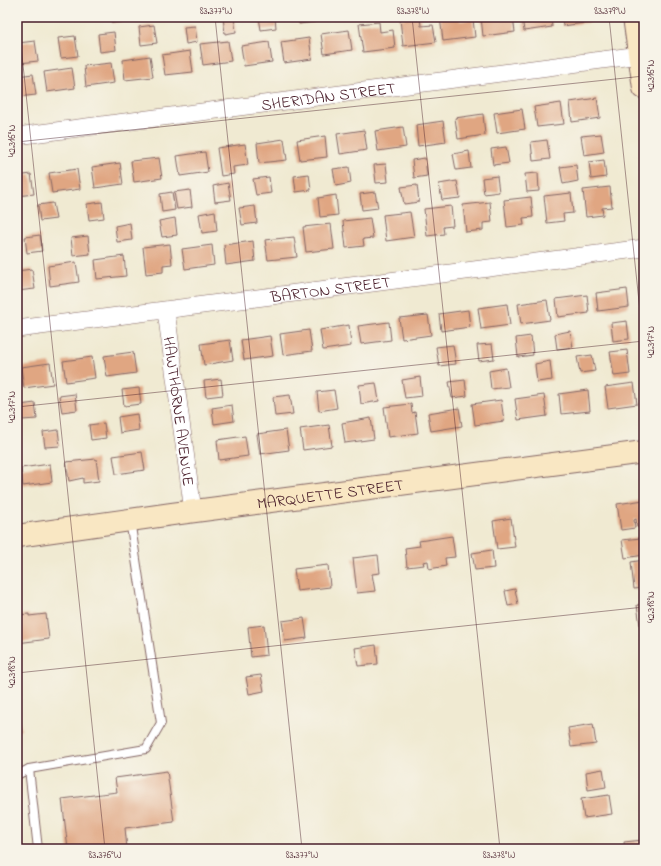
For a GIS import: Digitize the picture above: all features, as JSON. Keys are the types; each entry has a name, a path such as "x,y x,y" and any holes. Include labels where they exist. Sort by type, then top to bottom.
{"street":[{"path":"634,17 644,88"},
{"name":"SHERIDAN STREET","path":"17,136 640,55"},
{"name":"BARTON STREET","path":"17,329 166,311 644,248"},
{"name":"HAWTHORNE AVENUE","path":"166,311 193,511"},
{"name":"MARQUETTE STREET","path":"17,536 193,511 644,452"}],"lane":[{"path":"17,776 29,769 146,749 161,723 130,520"},
{"path":"29,769 38,849"}],"building":[{"path":"112,17 134,17 134,20 112,23"},
{"path":"223,17 234,17 236,32 225,34"},
{"path":"259,17 275,17 276,28 261,30"},
{"path":"298,17 314,17 315,22 299,24"},
{"path":"420,17 421,26 433,25 436,42 403,46 400,19"},
{"path":"440,17 460,17 460,21 473,19 475,37 443,41"},
{"path":"481,17 513,17 515,32 483,36"},
{"path":"522,17 551,17 552,27 524,31"},
{"path":"562,17 590,17 591,22 563,26"},
{"path":"379,22 380,32 393,30 395,48 363,52 359,24"},
{"path":"154,25 157,43 141,45 139,27"},
{"path":"195,26 197,42 186,44 184,27"},
{"path":"349,30 352,50 324,54 321,34"},
{"path":"114,32 116,50 100,52 98,34"},
{"path":"75,36 78,56 61,58 58,38"},
{"path":"309,38 312,59 284,63 281,42"},
{"path":"35,41 38,61 20,63 18,43"},
{"path":"228,41 231,61 203,65 200,44"},
{"path":"269,42 272,62 244,66 241,46"},
{"path":"190,51 193,72 165,75 162,55"},
{"path":"150,56 153,77 125,80 123,60"},
{"path":"111,63 114,83 86,87 84,66"},
{"path":"72,68 75,88 47,92 44,72"},
{"path":"33,74 36,95 17,97 17,76"},
{"path":"597,98 600,118 572,122 570,102"},
{"path":"561,103 564,124 537,127 534,107"},
{"path":"522,109 525,129 497,133 494,113"},
{"path":"483,114 485,135 458,139 455,118"},
{"path":"443,121 446,142 418,146 416,125"},
{"path":"403,127 406,147 378,151 375,131"},
{"path":"364,130 367,150 340,154 337,134"},
{"path":"601,134 604,152 584,155 581,136"},
{"path":"325,136 327,157 300,160 297,140"},
{"path":"284,139 287,160 259,163 257,143"},
{"path":"547,140 550,159 533,161 531,142"},
{"path":"245,144 248,165 233,167 234,174 221,176 217,148"},
{"path":"506,147 509,163 493,165 491,149"},
{"path":"469,151 471,168 456,170 453,154"},
{"path":"205,152 208,172 180,176 177,156"},
{"path":"159,158 162,178 134,182 131,161"},
{"path":"425,158 427,176 414,178 412,160"},
{"path":"604,160 606,177 591,179 589,162"},
{"path":"120,163 123,184 95,188 92,167"},
{"path":"386,164 388,182 376,183 374,165"},
{"path":"576,165 578,181 563,184 560,167"},
{"path":"349,167 351,183 336,186 333,169"},
{"path":"77,169 80,189 52,193 49,173"},
{"path":"538,173 539,191 527,192 525,174"},
{"path":"31,174 34,194 17,196 17,176"},
{"path":"309,174 311,190 296,192 294,176"},
{"path":"497,176 499,192 484,194 482,178"},
{"path":"269,177 271,193 256,195 253,179"},
{"path":"457,181 460,198 442,200 439,184"},
{"path":"228,183 231,200 215,202 213,186"},
{"path":"417,185 419,202 404,204 401,187"},
{"path":"610,187 612,207 602,208 603,215 586,217 583,190"},
{"path":"190,190 192,207 177,209 174,192"},
{"path":"172,192 175,210 162,212 160,194"},
{"path":"375,192 378,208 362,210 360,194"},
{"path":"571,193 573,213 563,214 564,221 547,223 544,196"},
{"path":"336,195 338,215 320,217 318,198"},
{"path":"531,197 533,217 523,218 524,225 507,227 504,200"},
{"path":"102,202 104,218 89,220 87,204"},
{"path":"490,202 492,222 483,223 483,230 466,232 463,205"},
{"path":"53,203 56,219 40,221 38,205"},
{"path":"255,206 257,223 242,225 239,208"},
{"path":"451,206 453,226 443,227 444,234 427,236 424,209"},
{"path":"215,211 217,231 202,233 199,214"},
{"path":"410,212 414,237 386,241 383,215"},
{"path":"175,218 177,235 162,237 159,221"},
{"path":"370,218 373,238 363,239 364,246 346,248 343,221"},
{"path":"130,223 132,240 117,242 115,226"},
{"path":"331,224 334,249 306,252 303,227"},
{"path":"40,235 42,251 27,253 25,237"},
{"path":"88,236 90,254 73,256 71,238"},
{"path":"294,237 297,257 268,260 265,240"},
{"path":"253,241 255,261 226,265 224,245"},
{"path":"170,244 172,264 163,265 163,272 146,274 143,247"},
{"path":"212,245 214,265 185,269 182,249"},
{"path":"124,256 126,276 97,279 95,260"},
{"path":"76,262 79,282 50,286 48,266"},
{"path":"32,269 35,289 17,291 17,271"},
{"path":"627,289 629,307 598,311 596,293"},
{"path":"587,295 589,313 558,317 556,299"},
{"path":"547,300 550,320 521,324 518,304"},
{"path":"507,304 510,325 481,329 478,308"},
{"path":"468,310 470,327 441,331 439,314"},
{"path":"428,315 431,335 402,339 399,318"},
{"path":"627,321 629,339 613,341 611,323"},
{"path":"389,322 391,340 361,344 358,326"},
{"path":"349,325 351,346 323,350 320,330"},
{"path":"309,330 312,351 283,355 280,334"},
{"path":"570,331 573,347 557,349 555,334"},
{"path":"270,336 273,356 244,360 241,340"},
{"path":"531,336 533,355 518,357 516,338"},
{"path":"230,340 233,360 204,365 201,344"},
{"path":"492,344 494,359 479,361 477,345"},
{"path":"453,345 456,364 439,366 436,347"},
{"path":"627,350 630,374 614,376 610,352"},
{"path":"133,352 136,373 107,377 104,356"},
{"path":"592,355 595,371 580,373 577,357"},
{"path":"92,357 95,378 66,382 63,361"},
{"path":"550,361 552,380 537,382 535,364"},
{"path":"50,363 53,384 24,388 21,367"},
{"path":"506,368 509,387 491,389 489,371"},
{"path":"420,377 422,396 405,398 402,380"},
{"path":"221,379 223,395 206,397 204,381"},
{"path":"465,380 467,396 452,398 449,382"},
{"path":"376,383 379,401 361,404 359,385"},
{"path":"634,383 637,404 608,408 605,387"},
{"path":"139,388 141,404 124,406 122,390"},
{"path":"334,390 337,408 319,411 317,392"},
{"path":"588,390 590,411 561,414 559,394"},
{"path":"75,394 77,410 62,412 59,396"},
{"path":"290,395 293,414 275,416 273,397"},
{"path":"544,395 547,416 518,420 515,399"},
{"path":"501,400 504,421 475,425 472,404"},
{"path":"35,403 37,419 22,420 20,405"},
{"path":"411,404 412,413 415,412 418,433 388,437 384,407"},
{"path":"232,405 234,421 214,424 212,408"},
{"path":"459,408 462,426 431,431 428,413"},
{"path":"137,414 139,430 120,433 118,417"},
{"path":"371,418 374,439 345,443 342,423"},
{"path":"104,423 106,438 91,440 89,425"},
{"path":"329,425 332,446 303,450 300,429"},
{"path":"58,430 60,446 45,447 43,432"},
{"path":"286,430 289,450 260,454 257,434"},
{"path":"245,436 248,456 219,460 217,440"},
{"path":"142,452 145,470 116,474 113,456"},
{"path":"96,459 99,481 83,483 83,478 69,481 66,462"},
{"path":"50,464 52,482 23,486 21,468"},
{"path":"644,500 644,527 637,527 636,519 634,520 635,528 621,530 617,504"},
{"path":"511,518 515,547 497,549 493,521"},
{"path":"452,536 455,557 445,558 446,566 429,569 428,561 423,562 424,565 407,567 405,548 420,546 419,541"},
{"path":"641,538 644,555 625,558 622,540"},
{"path":"492,550 494,568 475,570 472,553"},
{"path":"378,555 380,573 372,574 375,591 357,593 353,558"},
{"path":"644,560 644,588 634,589 631,562"},
{"path":"328,565 330,587 297,591 294,569"},
{"path":"515,589 518,604 508,606 505,591"},
{"path":"644,604 644,632 641,632 637,605"},
{"path":"29,614 29,616 46,614 49,639 17,643 17,615"},
{"path":"304,618 307,638 285,641 282,621"},
{"path":"264,625 267,655 251,657 248,627"},
{"path":"376,645 378,664 358,666 355,648"},
{"path":"261,675 264,691 249,694 246,677"},
{"path":"17,709 21,730 17,731"},
{"path":"593,724 596,744 571,747 568,728"},
{"path":"603,769 606,787 588,790 586,772"},
{"path":"167,771 174,822 125,828 127,849 68,849 62,799 117,792 115,778"},
{"path":"609,795 612,814 584,818 581,799"},
{"path":"643,840 644,849 625,849 624,842"}]}
